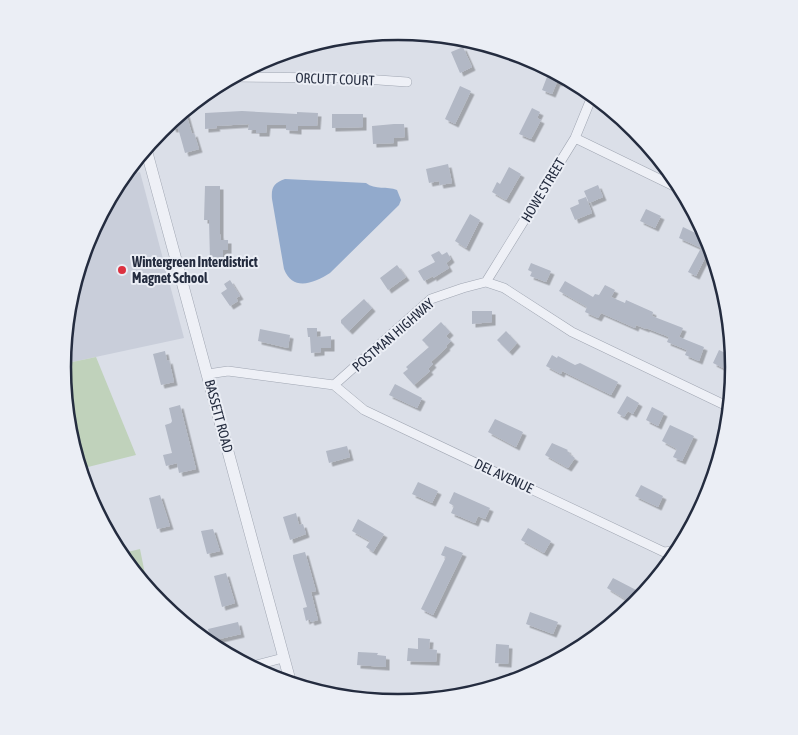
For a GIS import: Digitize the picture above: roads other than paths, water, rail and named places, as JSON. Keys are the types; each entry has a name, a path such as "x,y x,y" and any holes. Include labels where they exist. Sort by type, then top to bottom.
{"street":[{"name":"ORCUTT COURT","path":"248,77 350,78 407,82"},
{"name":"HOWE STREET","path":"486,282 575,138 590,102"},
{"path":"575,138 670,184"},
{"name":"BASSETT ROAD","path":"148,157 288,676"},
{"path":"486,282 504,288 572,332 724,405"},
{"name":"POSTMAN HIGHWAY","path":"334,385 431,299 486,282"},
{"path":"208,374 228,371 334,385"},
{"name":"DEL AVENUE","path":"334,385 364,410 664,552 669,551"},
{"path":"261,664 283,658"}],"water":[{"path":"285,179 366,183 397,190 401,200 399,205 330,273 311,282 298,283 288,276 284,269 272,199 274,186"}],"place":[{"name":"Wintergreen Interdistrict Magnet School","path":"122,270"}]}
